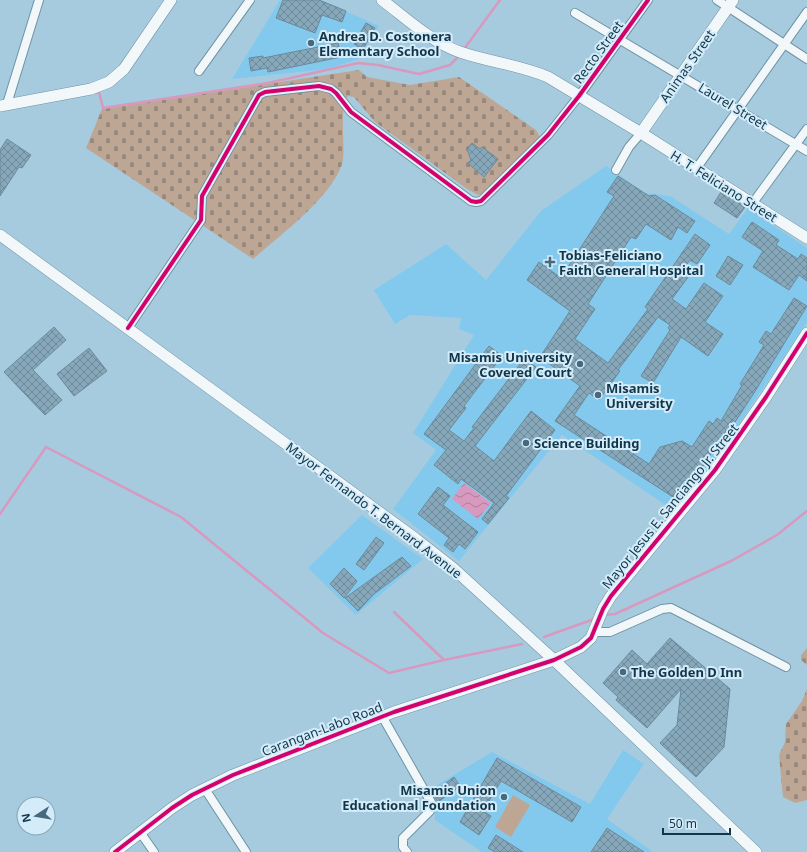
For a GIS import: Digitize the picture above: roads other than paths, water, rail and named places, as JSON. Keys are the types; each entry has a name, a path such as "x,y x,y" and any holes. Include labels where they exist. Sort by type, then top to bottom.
{"street":[{"path":"39,0 4,105 91,89 110,82 124,69 171,0"},
{"path":"199,71 250,0"},
{"name":"H. T. Feliciano Street","path":"382,0 448,47 461,52 534,71 580,96 807,238"},
{"name":"Recto Street","path":"128,328 201,220 202,196 257,97 262,93 320,86 331,89 351,112 476,202 485,199 537,147 580,96 648,0"},
{"path":"717,0 730,4 784,45 807,60"},
{"name":"Animas Street","path":"641,133 680,74 730,4"},
{"path":"696,169 807,12"},
{"name":"Laurel Street","path":"575,13 680,74 807,151"},
{"path":"752,204 807,129"},
{"path":"616,170 629,147 641,133"},
{"name":"Mayor Fernando T. Bernard Avenue","path":"0,234 416,539 453,568 554,660 751,850"},
{"name":"Mayor Jesus E. Sanciango Jr. Street","path":"554,660 587,643 594,632 606,602 715,470 766,397 807,333"},
{"path":"594,632 610,632 662,609 671,608 786,667"},
{"name":"Carangan-Labo Road","path":"115,852 172,808 205,788 233,775 382,716 554,660"},
{"path":"382,716 432,804 430,811 403,838 403,847 407,852"},
{"path":"205,788 246,852"},
{"path":"140,832 154,852"}],"water":[{"path":"464,483 491,503 478,519 452,499"}],"waterway":[{"path":"464,49 500,0"},
{"path":"95,93 99,92 103,108 268,83 358,63 378,65 419,74 450,65 460,55"},
{"path":"0,514 46,447 181,517 323,633 389,673 444,660"},
{"path":"604,615 615,614 731,561 777,535 807,511"},
{"path":"394,612 444,660 522,644"},
{"path":"544,637 594,619"}],"place":[{"name":"Andrea D. Costonera Elementary School","path":"311,43"},
{"name":"Tobias-Feliciano Faith General Hospital","path":"550,262"},
{"name":"Misamis University Covered Court","path":"580,364"},
{"name":"Misamis University","path":"598,395"},
{"name":"Science Building","path":"526,443"},
{"name":"The Golden D Inn","path":"623,672"},
{"name":"Misamis Union Educational Foundation","path":"504,797"}]}
